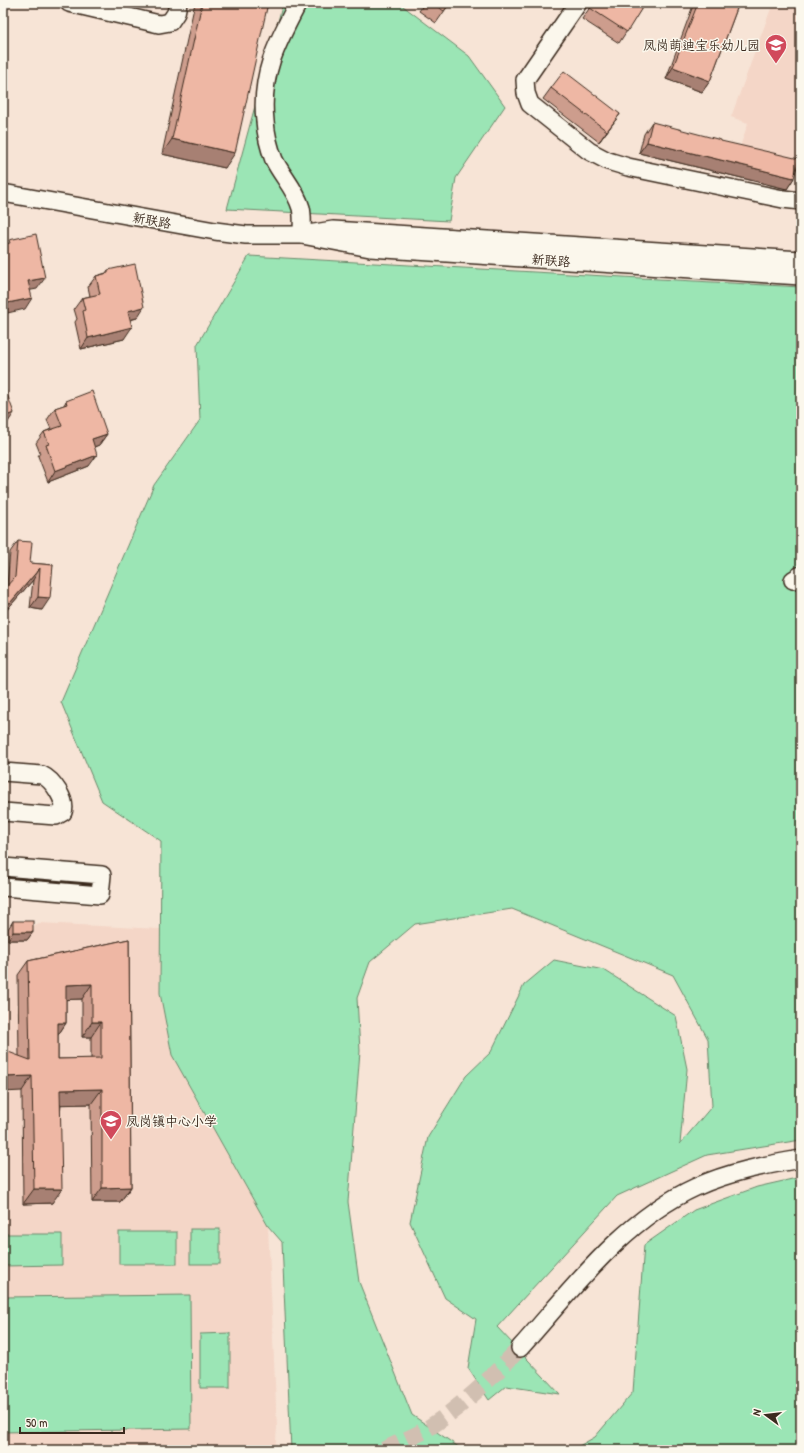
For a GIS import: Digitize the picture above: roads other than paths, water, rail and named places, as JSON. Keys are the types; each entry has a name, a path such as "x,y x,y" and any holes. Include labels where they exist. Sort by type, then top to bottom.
{"street":[{"path":"69,3 159,24 170,22 176,13 178,3"},
{"path":"298,3 270,61 264,85 264,112 266,137 274,159 295,193 301,209 302,235"},
{"path":"578,3 525,80 526,93 530,104 589,151 608,161 636,169 783,199 801,201"},
{"name":"新联路","path":"3,193 215,231 246,235 302,235 333,230 801,260"},
{"name":"新联路","path":"302,235 370,248 801,276"},
{"path":"3,772 42,775 47,777 64,803 64,808 63,812 56,816 3,812"},
{"path":"3,867 102,875 100,895 3,887"},
{"path":"520,1348 595,1264 641,1220 668,1202 696,1187 725,1176 754,1168 801,1159"}],"tunnel":[{"path":"384,1450 420,1433 447,1415 485,1383 520,1348"}],"place":[{"name":"凤岗萌迪宝乐幼儿园","path":"776,64"},
{"name":"凤岗镇中心小学","path":"111,1140"}]}
